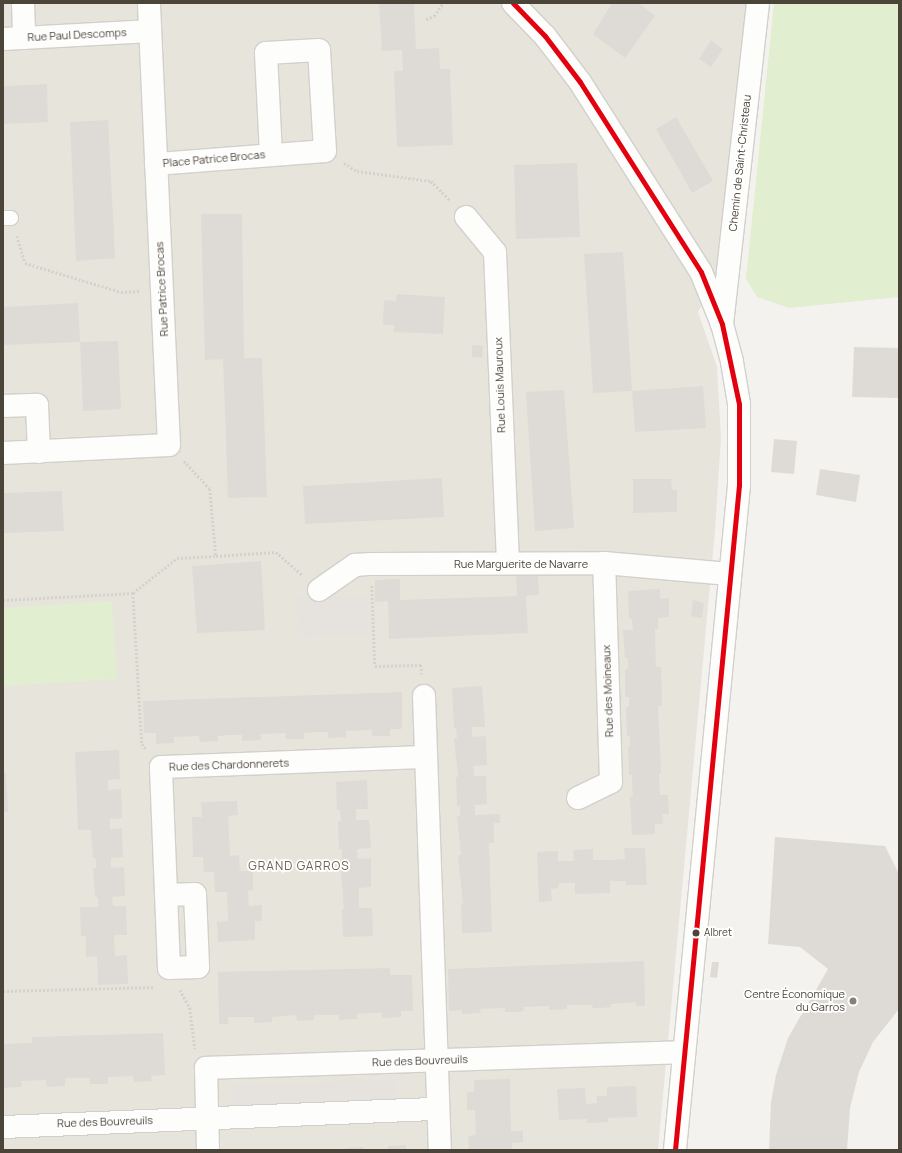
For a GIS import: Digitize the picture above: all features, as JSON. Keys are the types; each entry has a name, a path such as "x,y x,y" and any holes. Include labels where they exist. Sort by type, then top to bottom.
{"street":[{"path":"23,3 24,38"},
{"name":"Rue Patrice Brocas","path":"149,3 169,445"},
{"path":"513,3 545,36 597,108 693,259 722,324 732,362 740,419 739,485 675,1150"},
{"name":"Chemin de Saint-Christeau","path":"722,324 758,3"},
{"name":"Rue Paul Descomps","path":"3,39 150,31"},
{"name":"Place Patrice Brocas","path":"156,164 325,151 319,50 266,53 271,154"},
{"name":"Rue Louis Mauroux","path":"466,217 495,252 508,564"},
{"path":"3,406 37,405 40,452"},
{"path":"3,453 169,445"},
{"name":"Rue Marguerite de Navarre","path":"319,590 355,565 371,564 604,563 730,574"},
{"name":"Rue des Moineaux","path":"578,798 611,782 604,563"},
{"path":"424,696 440,1150"},
{"name":"Rue des Chardonnerets","path":"169,968 161,767 425,756"},
{"path":"166,895 195,894 197,931 198,967 169,968"},
{"name":"Rue des Bouvreuils","path":"206,1068 684,1052"},
{"path":"206,1068 208,1150"},
{"name":"Rue des Bouvreuils","path":"3,1127 438,1109"}],"path":[{"path":"426,19 434,16 443,3"},
{"path":"325,151 357,171 432,181 466,217"},
{"path":"7,218 25,263 121,292 162,290"},
{"path":"169,445 210,489 216,556"},
{"path":"3,600 133,593 177,558 276,552 319,590"},
{"path":"371,564 375,666 421,664 424,696"},
{"path":"133,593 142,744 161,767"},
{"path":"3,991 157,987 169,968"},
{"path":"169,968 190,1008 195,1052 206,1068"}],"shaded area":[{"path":"3,3 748,3 720,272 698,312 717,367 721,437 715,531 658,1150 3,1150"},
{"path":"3,3 31,3 32,23 3,24"},
{"path":"366,595 368,635 298,638 297,598"},
{"path":"395,1080 396,1103 231,1109 230,1085"}],"green space":[{"path":"774,3 899,3 899,297 789,308 757,297 746,279"},
{"path":"112,601 117,679 3,686 3,608"}],"building":[{"path":"379,3 414,3 416,49 439,48 440,69 450,69 453,145 397,147 394,71 403,71 402,50 382,51"},
{"path":"612,3 639,3 655,16 625,58 593,34"},
{"path":"711,40 723,49 711,67 699,59"},
{"path":"47,84 48,122 3,124 3,86"},
{"path":"676,117 713,181 692,193 656,129"},
{"path":"108,120 115,258 76,261 70,122"},
{"path":"577,163 580,237 516,239 514,165"},
{"path":"201,214 242,214 244,358 262,358 267,497 228,498 223,359 205,360"},
{"path":"623,252 632,391 593,393 584,254"},
{"path":"397,294 445,297 443,334 394,332 394,325 383,325 384,300 396,301"},
{"path":"78,303 80,342 3,345 3,307"},
{"path":"118,341 121,409 83,411 80,342"},
{"path":"472,345 483,346 482,358 472,357"},
{"path":"854,347 899,348 899,398 852,397"},
{"path":"703,386 706,428 635,432 632,391"},
{"path":"564,390 574,528 535,531 526,392"},
{"path":"774,439 797,441 794,474 771,472"},
{"path":"820,469 860,475 856,502 816,495"},
{"path":"442,478 444,517 305,524 303,486"},
{"path":"633,479 671,479 672,490 677,490 677,512 633,513"},
{"path":"62,491 64,531 3,533 3,493"},
{"path":"261,561 265,630 197,633 192,566"},
{"path":"538,573 539,595 526,596 528,633 389,639 388,601 375,602 375,580 400,579 400,600 517,596 516,574"},
{"path":"660,589 660,599 669,598 669,617 658,618 658,629 655,629 656,667 661,667 662,706 658,706 661,773 659,773 660,795 668,795 669,814 662,814 663,824 655,824 655,834 632,835 630,797 633,797 632,775 629,775 628,747 630,747 630,736 627,736 626,707 629,707 629,697 625,697 625,669 628,669 628,658 625,658 623,630 633,630 632,619 629,619 628,591"},
{"path":"693,600 704,603 702,618 691,616"},
{"path":"482,686 485,727 472,727 472,737 486,736 487,765 473,766 474,776 486,776 487,804 475,805 475,815 500,814 500,823 494,823 494,843 489,843 492,932 462,933 461,905 463,904 458,855 461,855 457,816 460,816 460,806 457,806 456,777 458,777 454,738 457,738 456,728 454,728 452,688"},
{"path":"402,692 402,726 401,729 390,729 390,736 372,736 372,730 346,731 346,737 328,738 328,732 304,733 304,739 286,739 286,733 260,734 261,740 242,741 242,735 218,736 218,741 200,742 199,736 174,737 174,743 156,744 156,733 144,733 143,701"},
{"path":"119,750 120,779 108,780 108,790 121,789 122,818 110,819 110,829 122,828 123,857 111,858 111,868 124,867 125,896 112,897 113,906 126,906 127,935 114,935 115,956 127,955 128,984 98,985 97,956 86,957 86,936 81,936 80,907 98,907 98,897 95,897 93,869 96,868 96,858 93,858 91,830 78,830 75,752"},
{"path":"3,773 6,773 8,812 3,812"},
{"path":"367,780 368,809 356,809 356,820 369,820 371,848 357,849 358,859 371,858 371,887 359,888 359,908 372,908 373,936 343,937 342,909 344,909 340,859 342,859 342,849 339,850 338,821 341,821 340,810 337,810 336,782"},
{"path":"237,801 238,815 228,816 230,856 239,855 240,871 253,871 253,890 248,891 249,906 262,905 262,921 255,921 255,940 218,942 217,922 228,921 227,892 215,892 214,872 204,872 203,857 193,857 192,817 202,817 201,802"},
{"name":"Centre Économique du Garros","path":"775,837 885,846 899,874 899,1009 873,1042 859,1072 850,1108 847,1150 769,1150 771,1102 776,1075 788,1038 828,969 800,947 768,944"},
{"path":"624,848 645,848 647,885 626,885 626,881 610,881 610,893 575,894 575,883 559,883 558,888 551,889 552,901 539,902 537,852 558,851 558,861 574,861 573,850 593,849 593,860 609,860 625,859"},
{"path":"644,961 645,1006 636,1006 636,1002 611,1004 611,1007 602,1008 592,1008 593,1005 567,1005 567,1009 549,1010 549,1006 523,1007 524,1011 515,1012 505,1012 505,1008 480,1009 481,1013 462,1014 462,1010 449,1011 448,969"},
{"path":"712,962 719,962 717,978 710,977"},
{"path":"390,968 390,975 412,975 413,1011 401,1011 401,1017 382,1018 382,1013 369,1013 357,1014 357,1019 339,1020 339,1015 314,1015 314,1020 297,1021 296,1015 272,1017 272,1022 254,1023 254,1017 228,1017 228,1024 219,1024 218,972"},
{"path":"163,1033 165,1075 151,1076 152,1081 134,1082 133,1076 108,1077 108,1084 90,1084 90,1078 65,1078 65,1086 47,1087 46,1080 21,1081 22,1087 3,1088 3,1044 32,1043 32,1037"},
{"path":"510,1079 511,1131 523,1131 523,1142 512,1143 512,1150 469,1150 468,1136 476,1135 475,1110 467,1110 467,1092 474,1092 474,1080"},
{"path":"636,1086 637,1117 608,1118 608,1122 587,1123 587,1119 559,1120 557,1089 585,1088 586,1104 597,1103 597,1096 607,1096 607,1087"},
{"path":"406,1145 406,1150 388,1150 388,1146"},
{"path":"363,1147 363,1150 345,1150 345,1148"}],"transit line":[{"path":"513,3 545,36 580,82 701,272 722,324 739,404 739,485 675,1150"}],"place":[{"name":"Albret","path":"696,933"},
{"name":"Centre Économique du Garros","path":"853,1001"}],"district":[{"name":"GRAND GARROS","path":"299,866"}]}
